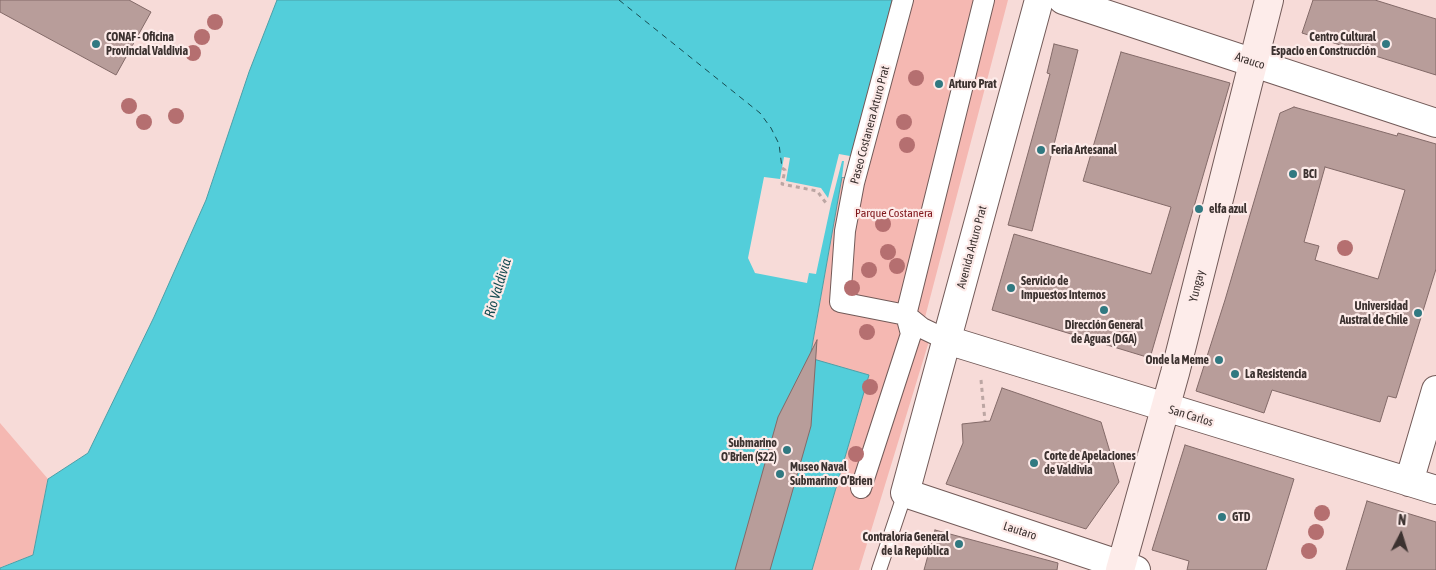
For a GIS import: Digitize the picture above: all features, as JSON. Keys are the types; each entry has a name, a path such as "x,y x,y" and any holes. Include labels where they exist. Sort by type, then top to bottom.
{"main road":[{"name":"Yungay","path":"1126,568 1269,0"}],"street":[{"name":"Paseo Costanera Arturo Prat","path":"903,0 854,183 845,231 840,302 906,315"},
{"path":"861,488 911,334 906,315 984,0"},
{"name":"Avenida Arturo Prat","path":"905,493 1040,0"},
{"name":"Arauco","path":"1063,0 1436,123"},
{"path":"906,315 922,328 947,340"},
{"name":"San Carlos","path":"947,340 1436,490"},
{"path":"1409,482 1436,390"},
{"name":"Lautaro","path":"905,493 1126,568"}],"lane":[{"path":"879,570 905,493"}],"path":[{"path":"782,168 785,170 782,184 817,191 824,202 829,203"},
{"path":"980,373 985,421"},
{"path":"796,479 861,488"}],"green space":[{"name":"Parque Costanera","path":"892,0 1008,0 923,325 933,328 859,570 812,570 869,375 810,359 842,177 849,177"},
{"path":"0,423 48,479 33,555 0,569"}],"water":[{"name":"Río Valdivia","path":"277,0 892,0 849,178 842,177 810,358 869,375 812,570 0,570 0,568 33,555 48,479 88,453 154,317 206,200 249,72"}],"pier":[{"path":"839,154 850,156 845,177 842,177 844,161 842,161 816,274 809,273 807,283 755,273 748,258 764,177 780,179 784,157 790,158 786,181 821,188 828,198"}],"building":[{"name":"CONAF - Oficina Provincial Valdivia","path":"0,0 129,0 151,12 116,75 0,12"},
{"path":"1313,0 1375,0 1436,19 1436,75 1302,33"},
{"name":"Feria Artesanal","path":"1054,44 1078,50 1032,231 1008,225 1050,74 1047,73"},
{"path":"1121,52 1230,83 1150,358 992,310 1014,234 1151,274 1171,207 1083,181"},
{"path":"1294,107 1397,136 1398,133 1436,144 1436,269 1396,398 1388,396 1380,422 1272,390 1264,413 1196,391 1280,113","holes":["1325,167 1405,190 1378,279 1315,260 1319,246 1304,242"]},
{"name":"Submarino O'Brien (S22)","path":"817,340 811,426 770,570 735,570 778,417"},
{"name":"Corte de Apelaciones de Valdivia","path":"1002,388 1101,422 1119,482 1086,529 946,484 963,443 962,424 990,421"},
{"name":"GTD","path":"1185,445 1294,479 1266,570 1187,570 1189,561 1152,550"},
{"path":"1367,501 1436,522 1436,570 1346,570"},
{"name":"Contraloría General de la República","path":"935,530 1058,563 1057,570 924,570"}],"ferry route":[{"path":"619,0 760,113 771,128 779,144 782,168"}],"place":[{"name":"CONAF - Oficina Provincial Valdivia","path":"96,44"},
{"name":"Centro Cultural Espacio en Construcción","path":"1386,44"},
{"name":"Arturo Prat","path":"939,84"},
{"name":"Feria Artesanal","path":"1041,150"},
{"name":"BCI","path":"1293,174"},
{"name":"elfa azul","path":"1199,209"},
{"name":"Servicio de Impuestos Internos","path":"1011,288"},
{"name":"Dirección General de Aguas (DGA)","path":"1104,310"},
{"name":"Universidad Austral de Chile","path":"1418,313"},
{"name":"Onde la Meme","path":"1219,360"},
{"name":"La Resistencia","path":"1235,374"},
{"name":"Submarino O'Brien (S22)","path":"787,450"},
{"name":"Corte de Apelaciones de Valdivia","path":"1034,463"},
{"name":"Museo Naval Submarino O’Brien","path":"780,474"},
{"name":"GTD","path":"1222,517"},
{"name":"Contraloría General de la República","path":"959,544"}]}
